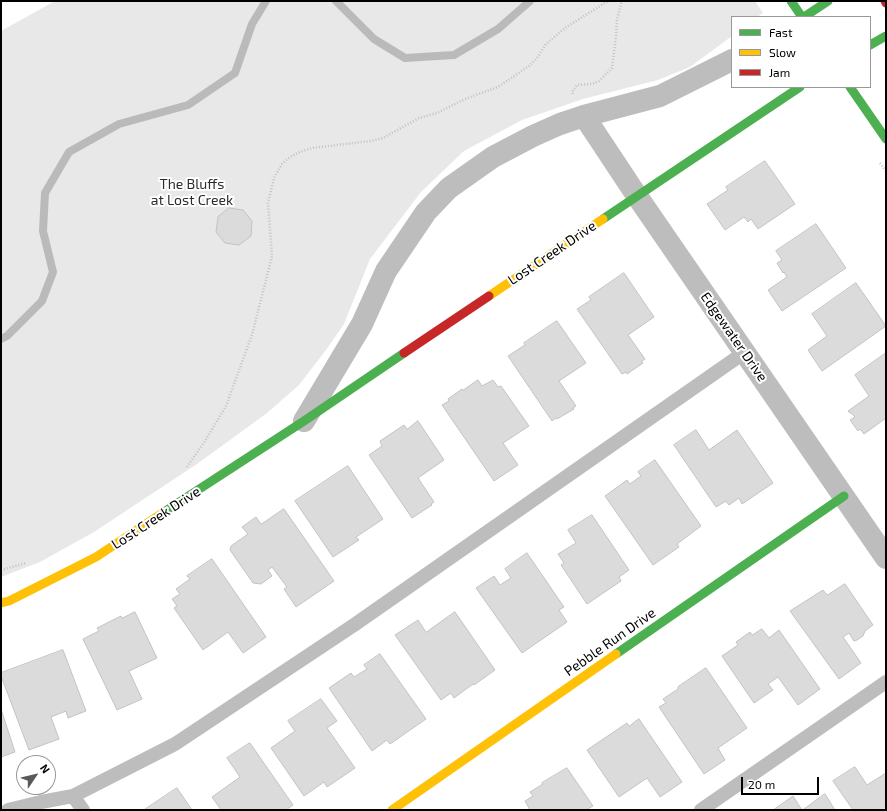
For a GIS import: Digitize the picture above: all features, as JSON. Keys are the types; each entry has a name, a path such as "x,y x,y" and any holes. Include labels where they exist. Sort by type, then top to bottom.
{"street":[{"path":"791,1 802,16"},
{"path":"805,16 828,1"},
{"path":"871,44 886,36"},
{"name":"Lost Creek Drive","path":"304,421 362,324 386,271 426,212 449,188 493,157 532,136 584,116 660,96 731,60"},
{"name":"Lost Creek Drive","path":"1,603 9,601 96,557 304,421 798,88"},
{"path":"851,88 886,139"},
{"name":"Edgewater Drive","path":"584,116 636,196 886,558"},
{"name":"Pebble Run Drive","path":"392,810 844,496"}],"lane":[{"path":"8,810 74,796 175,744 354,624 745,352"},
{"path":"701,810 886,682"},
{"path":"74,796 83,810"}],"path":[{"path":"184,472 226,406 252,335 272,256 268,203 274,178 282,164 290,157 312,148 371,141 383,138 418,118 437,113 465,99 498,87 530,66 546,44 565,28 608,1"},
{"path":"584,116 572,92 577,85 592,84 599,81 612,68 617,19 622,1"},
{"path":"1,570 31,561"}],"green space":[{"name":"The Bluffs at Lost Creek","path":"55,1 755,1 763,13 758,16 731,16 731,37 690,67 658,80 583,99 522,120 464,151 421,192 370,259 344,324 299,385 267,413 197,464 94,532 40,562 1,577 1,31"}],"building":[{"path":"765,161 795,204 758,229 751,219 748,222 744,217 725,230 707,204 728,190 726,187"},
{"path":"229,208 243,210 252,221 251,236 239,245 225,243 216,232 218,217"},
{"path":"816,224 846,268 782,311 768,290 787,277 777,263 782,260 776,251"},
{"path":"624,273 654,317 628,335 645,359 641,362 643,363 627,374 626,372 622,374 577,309 591,300 589,297"},
{"path":"856,283 886,326 822,371 808,350 827,336 812,314"},
{"path":"557,321 586,363 559,381 576,406 573,408 574,409 552,421 508,356 525,345 524,343"},
{"path":"886,353 886,418 864,434 860,429 858,431 850,420 855,417 848,411 869,396 855,375"},
{"path":"478,380 482,386 493,380 498,387 501,386 529,426 503,443 518,465 494,481 442,405 449,401 448,399 462,389 463,390"},
{"path":"418,421 444,460 418,478 434,502 431,504 432,505 412,518 369,455 382,446 380,441 404,425 407,429"},
{"path":"696,430 709,450 737,430 773,483 742,504 739,498 729,505 726,501 716,507 674,445"},
{"path":"655,460 701,526 677,544 679,547 653,565 605,496 627,480 630,484 641,476 638,472"},
{"path":"348,466 383,519 356,537 359,540 333,557 295,501"},
{"path":"284,509 334,581 296,607 284,589 287,587 272,567 268,570 272,576 261,584 253,583 230,550 231,546 248,534 242,527 256,517 261,524"},
{"path":"592,515 629,570 619,577 621,581 587,604 561,565 564,563 558,554 576,543 568,530"},
{"path":"527,553 564,607 559,610 567,622 522,653 476,588 494,576 500,585 511,578 505,569"},
{"path":"212,559 266,637 243,653 228,632 203,650 174,608 177,606 172,599 180,594 176,589 190,579 187,576"},
{"path":"845,584 873,625 857,640 854,641 849,633 843,637 861,663 839,679 790,611 823,590 827,595"},
{"path":"135,612 157,658 129,671 142,699 117,710 83,639 99,631 97,628 121,616 122,618"},
{"path":"455,612 495,670 454,698 451,693 441,700 395,635 418,620 426,632"},
{"path":"762,629 769,638 779,630 820,689 798,705 778,677 768,684 773,690 754,703 722,656 738,645 736,642 750,632 752,635"},
{"path":"63,650 86,711 68,718 66,711 51,717 59,739 29,750 1,673"},
{"path":"380,654 426,719 390,744 387,740 372,751 329,688 351,673 354,677 367,669 364,665"},
{"path":"706,668 747,728 718,748 725,760 704,774 659,707 666,703 663,699"},
{"path":"321,699 337,721 327,728 355,768 327,787 324,782 304,796 271,748 295,731 288,721"},
{"path":"1,709 15,752 1,757"},
{"path":"639,719 682,782 660,797 647,778 619,797 587,750 627,723 629,726"},
{"path":"250,743 293,805 286,810 221,810 212,797 240,777 227,758"},
{"path":"855,767 867,785 886,773 886,810 853,810 833,781"},
{"path":"567,768 593,806 586,810 530,810 525,801 533,796 530,792"},
{"path":"177,788 192,810 144,810"},
{"path":"825,794 835,810 802,810"},
{"path":"793,796 802,810 773,810"}],"waterway":[{"path":"1,339 7,336 42,301 53,272 43,231 45,193 69,152 119,124 188,105 235,73 252,24 266,1"},
{"path":"336,1 374,39 405,58 454,55 498,29 530,1"}],"traffic: fast":[{"path":"791,1 801,16"},
{"path":"806,16 828,1"},
{"path":"871,44 886,36"},
{"path":"603,219 799,88"},
{"path":"851,88 886,139"},
{"path":"164,512 304,421 404,353"},
{"path":"616,654 844,496"}],"traffic: slow":[{"path":"489,296 603,219"},
{"path":"1,603 9,601 96,557 164,512"},
{"path":"392,810 616,654"}],"traffic: jam":[{"path":"404,353 489,296"}]}
